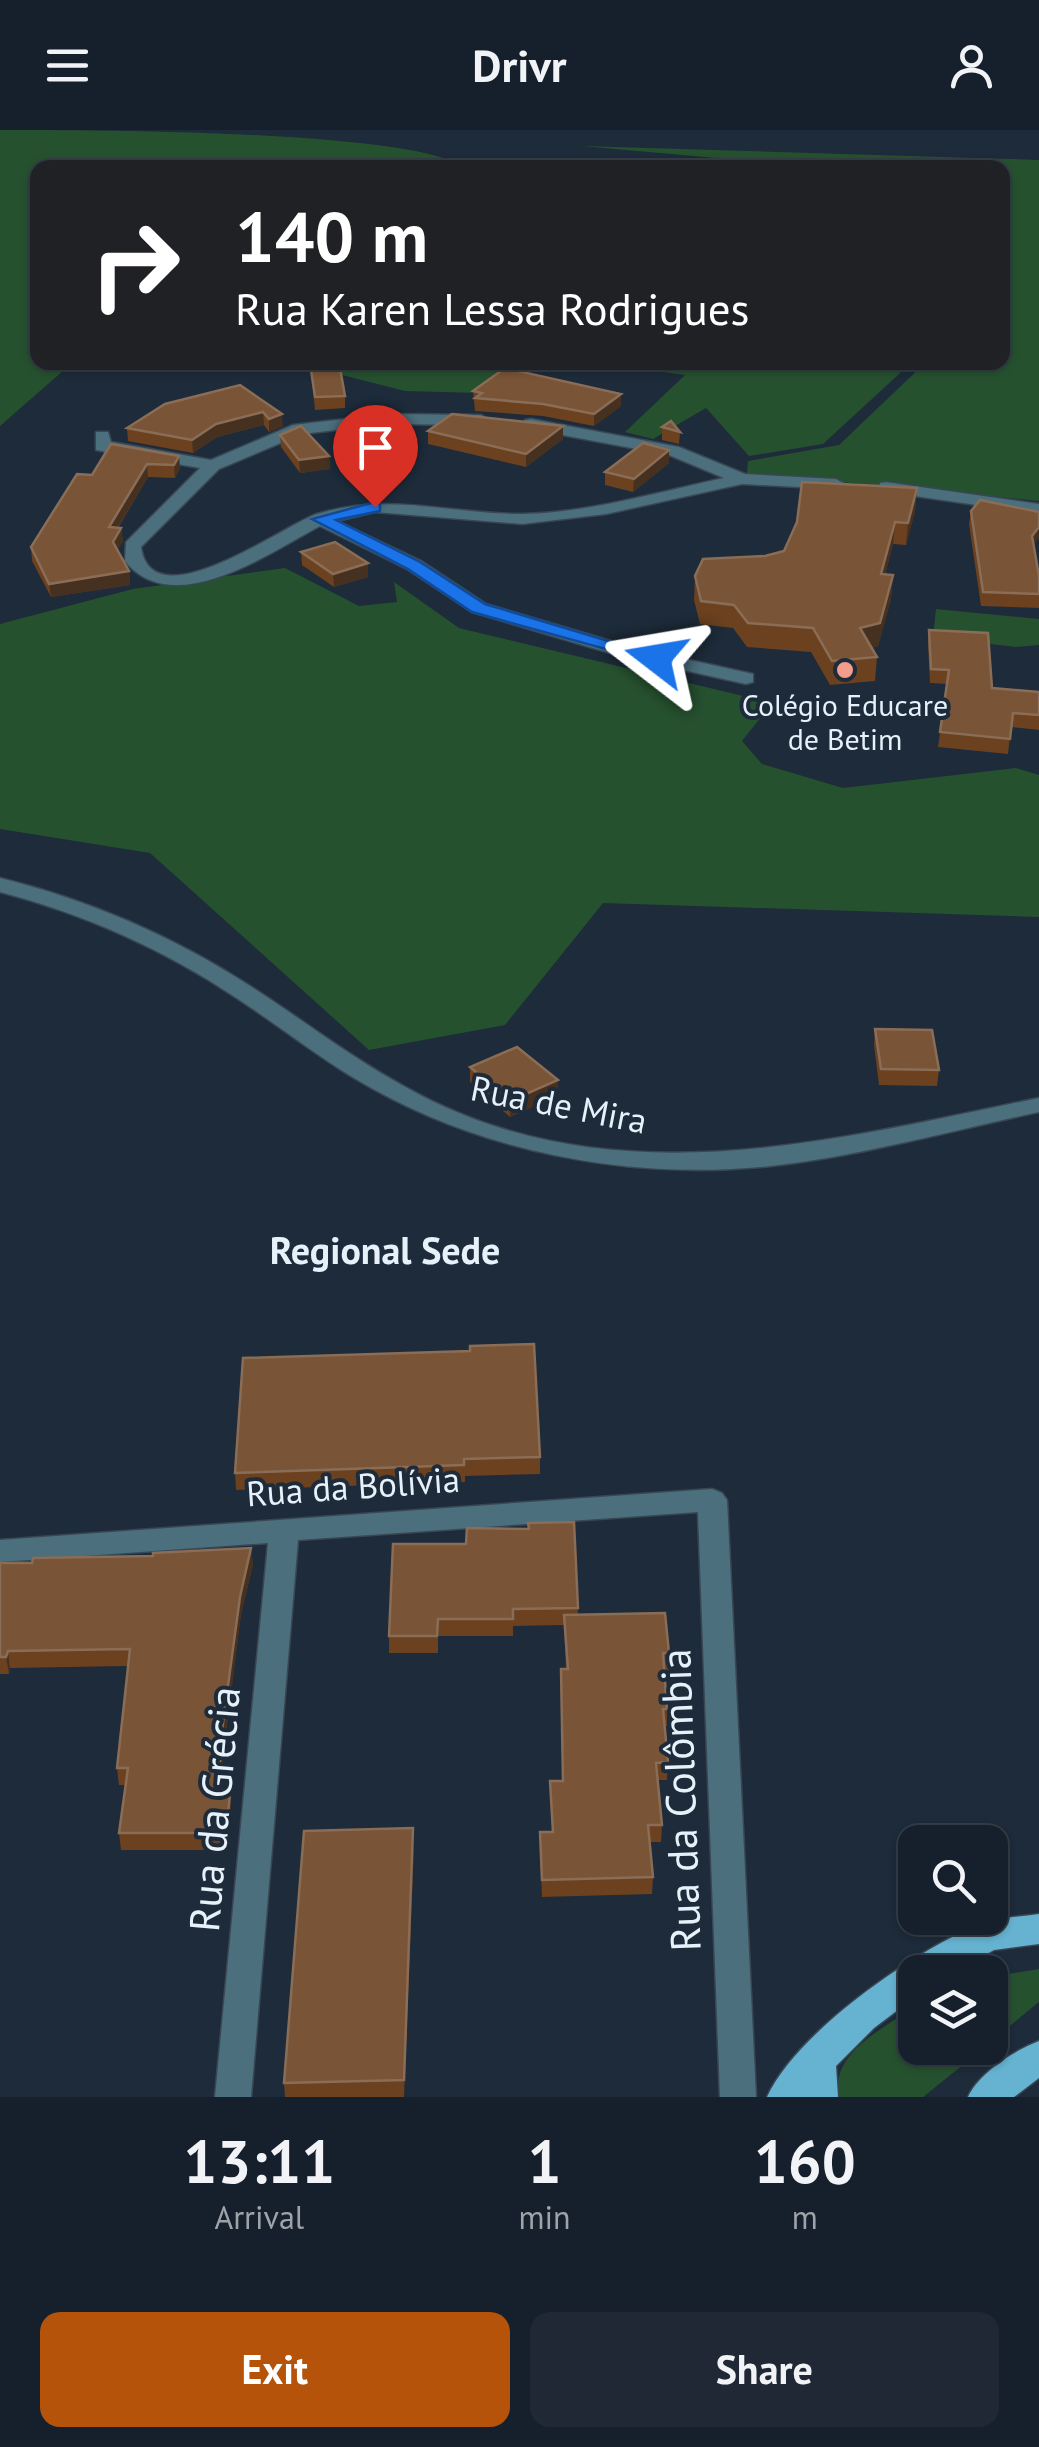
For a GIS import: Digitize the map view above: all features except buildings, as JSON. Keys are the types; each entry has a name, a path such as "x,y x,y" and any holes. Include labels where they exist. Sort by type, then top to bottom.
{"main road":[{"path":"955,1955 988,1936 1039,1929"},
{"path":"785,2097 818,2059 898,1992"},
{"path":"986,2097 1039,2057"},
{"path":"818,2059 820,2097"}],"street":[{"path":"742,479 673,451 542,425 446,417 299,429 212,464 132,546 134,561 147,574 176,581 220,572 320,519 375,507 522,519 566,516 742,479 926,490 1039,510"},
{"path":"102,436 102,446 120,452 212,464"},
{"path":"320,519 414,565 478,608 626,652 746,678"},
{"name":"Rua de Mira","path":"0,885 41,895 128,927 226,980 284,1024 442,1116 536,1142 648,1159 734,1160 821,1150 1039,1106"},
{"name":"Rua da Bolívia","path":"0,1551 712,1500"},
{"name":"Rua da Colômbia","path":"712,1500 738,2097"},
{"name":"Rua da Grécia","path":"233,2097 284,1528"}],"green space":[{"path":"0,130 316,139 381,146 445,160 30,160 30,370 64,370 0,426"},
{"path":"582,146 1039,160 1039,501 747,473 748,461 839,445 918,370 1010,370 1010,160 738,160"},
{"path":"322,370 517,370 481,393 405,391"},
{"path":"649,370 903,370 823,444 749,456 706,408 653,439 625,432 685,375"},
{"path":"285,568 359,606 397,602 394,582 459,628 772,703 742,741 762,764 843,788 1016,768 1039,775 1039,917 603,903 505,1025 369,1050 150,853 0,829 0,624 133,589"},
{"path":"936,609 1039,619 1039,645 1016,647 933,637"},
{"path":"1039,1969 1039,2002 1008,2027 1008,1974"},
{"path":"898,2017 898,2065 963,2065 923,2097 838,2097 842,2067 874,2033"}],"place":[{"name":"Colégio Educare de Betim","path":"845,670"}],"district":[{"name":"Regional Sede","path":"385,1249"}],"route":[{"path":"375,507 320,519 414,565 478,608 656,658"}]}
